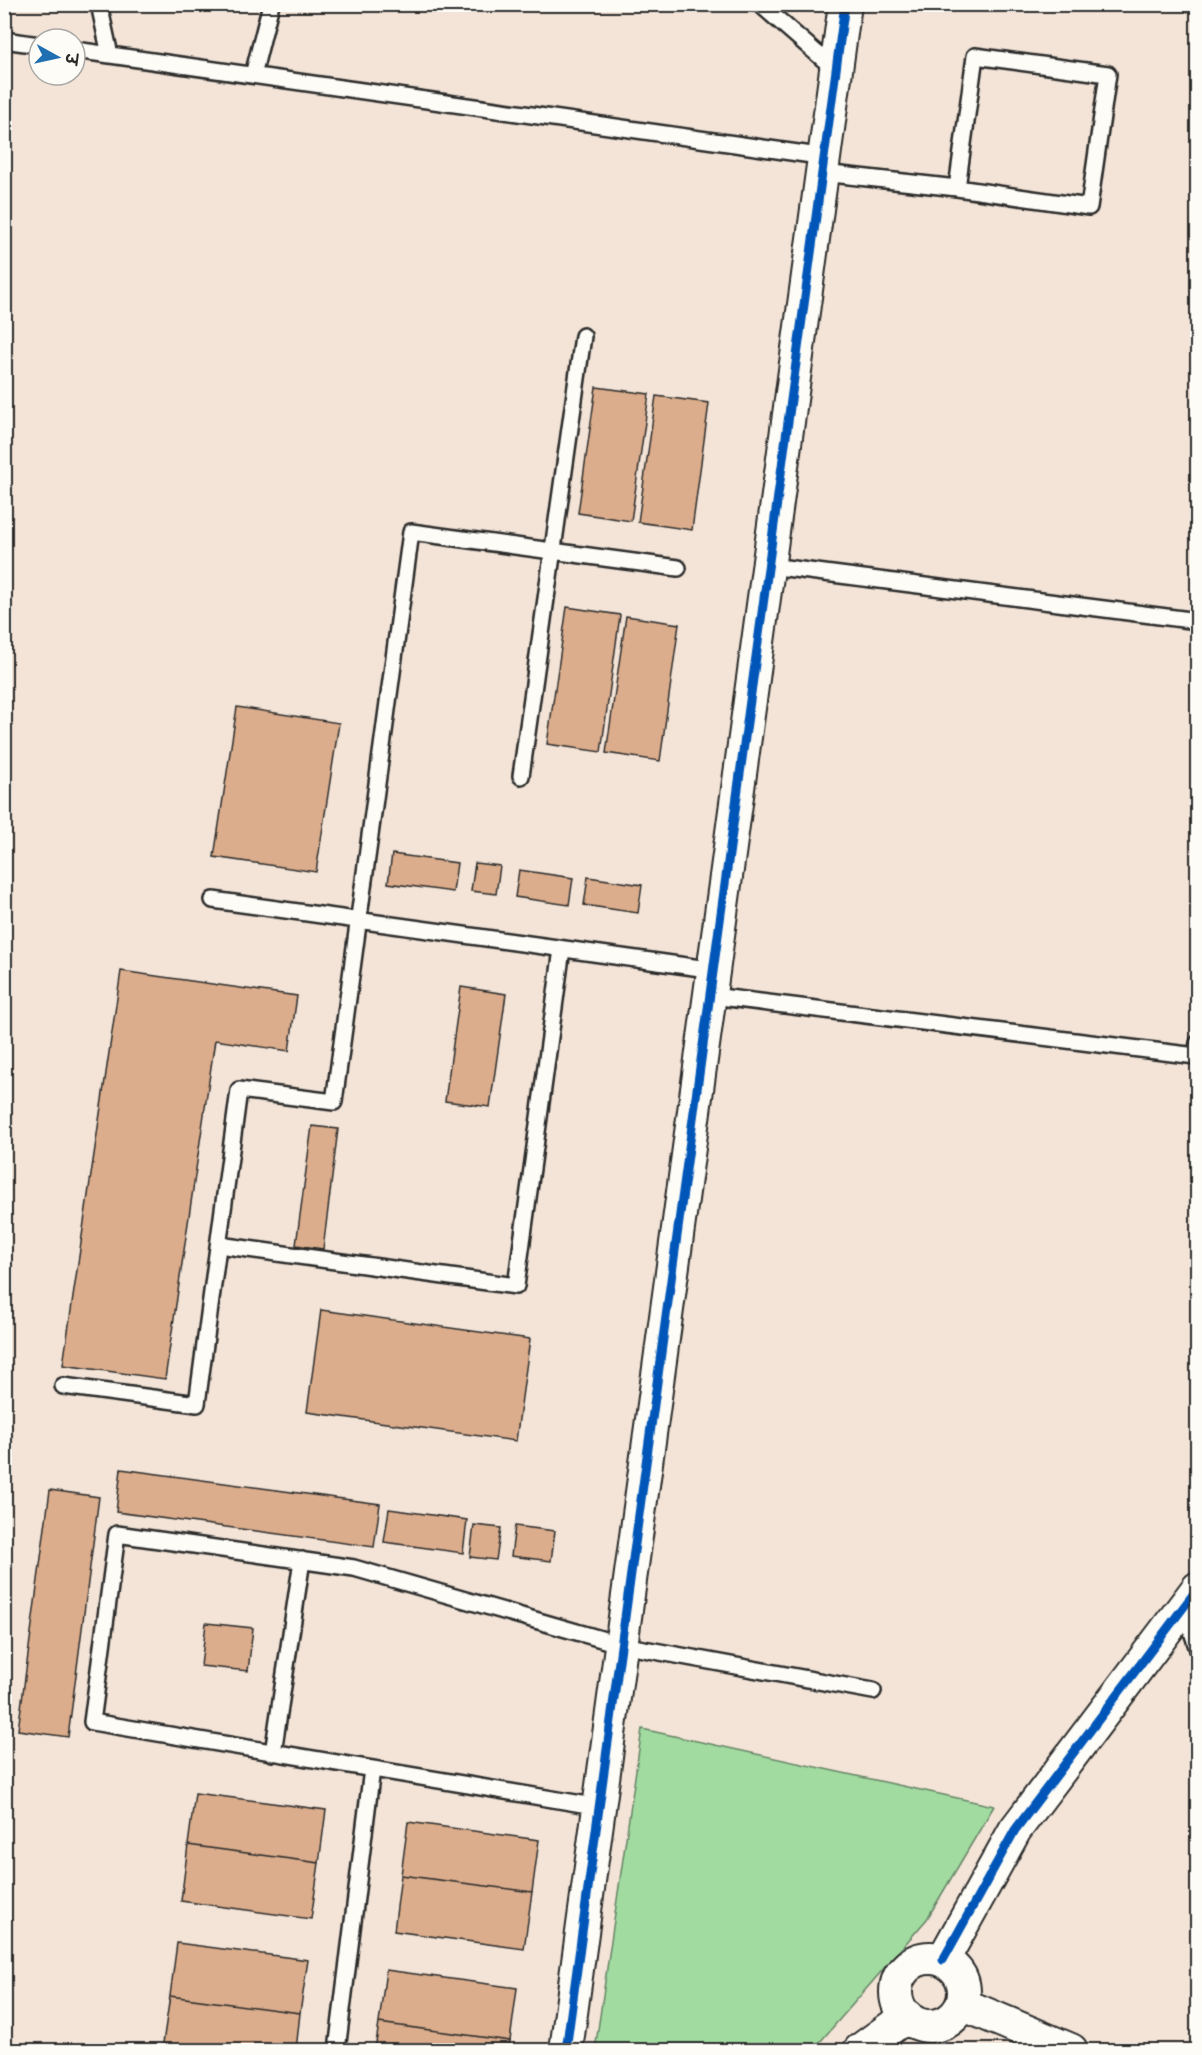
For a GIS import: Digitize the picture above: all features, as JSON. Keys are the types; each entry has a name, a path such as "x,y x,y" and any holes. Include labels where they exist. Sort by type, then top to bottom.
{"street":[{"path":"566,2050 825,165 845,4"},
{"path":"943,1960 1015,1830 1190,1596"},
{"path":"929,1957 943,1960 954,1967 961,1977 964,1991 962,2004 955,2015 938,2024 918,2024 899,2006 898,1980 906,1968 916,1960 929,1957"},
{"path":"962,2004 1071,2050"},
{"path":"860,2050 907,2016"}],"lane":[{"path":"99,4 110,55"},
{"path":"253,75 271,4"},
{"path":"759,4 837,71"},
{"path":"4,40 27,43"},
{"path":"87,52 253,75 957,188 1089,207 1108,74 975,56 957,188"},
{"path":"521,776 583,336"},
{"path":"63,1386 197,1404 239,1090 334,1102 411,532 678,568"},
{"path":"770,566 1197,621"},
{"path":"213,900 561,949 713,983 1196,1056 1197,1043"},
{"path":"219,1245 516,1286 561,949"},
{"path":"600,1807 92,1722 117,1533 354,1568 622,1645 873,1690"},
{"path":"273,1752 302,1560"},
{"path":"1190,1596 1197,1650"},
{"path":"337,2050 372,1769"}],"green space":[{"path":"642,1729 994,1806 927,1919 813,2050 595,2050"}],"building":[{"path":"596,387 649,394 631,521 578,513"},
{"path":"656,396 709,403 692,530 638,522"},
{"path":"567,607 620,615 601,752 547,744"},
{"path":"626,616 679,624 660,761 606,753"},
{"path":"237,707 339,723 316,872 214,857"},
{"path":"392,854 457,863 453,892 388,883"},
{"path":"475,863 500,866 496,894 471,891"},
{"path":"519,870 573,878 569,905 515,897"},
{"path":"588,877 642,885 638,913 584,905"},
{"path":"121,971 297,996 289,1051 215,1040 165,1379 63,1365"},
{"path":"461,987 506,994 490,1107 445,1101"},
{"path":"312,1126 338,1129 323,1249 296,1245"},
{"path":"321,1310 530,1339 516,1441 307,1412"},
{"path":"121,1469 380,1504 374,1547 116,1512"},
{"path":"50,1490 99,1497 68,1737 18,1730"},
{"path":"389,1509 467,1520 463,1553 384,1542"},
{"path":"474,1525 501,1528 496,1560 470,1557"},
{"path":"515,1526 555,1531 551,1561 511,1556"},
{"path":"206,1623 253,1628 248,1671 201,1666"},
{"path":"195,1793 326,1810 319,1863 188,1845"},
{"path":"408,1822 539,1840 532,1892 401,1875"},
{"path":"188,1845 319,1863 311,1919 181,1901"},
{"path":"401,1875 532,1892 524,1949 394,1931"},
{"path":"177,1943 308,1960 300,2013 170,1996"},
{"path":"386,1970 517,1988 510,2041 379,2023"},
{"path":"170,1996 300,2013 296,2050 162,2050"},
{"path":"379,2023 510,2041 508,2050 375,2050"}],"cycle path":[{"path":"566,2050 845,4"},
{"path":"943,1960 1015,1830 1198,1588"}]}
